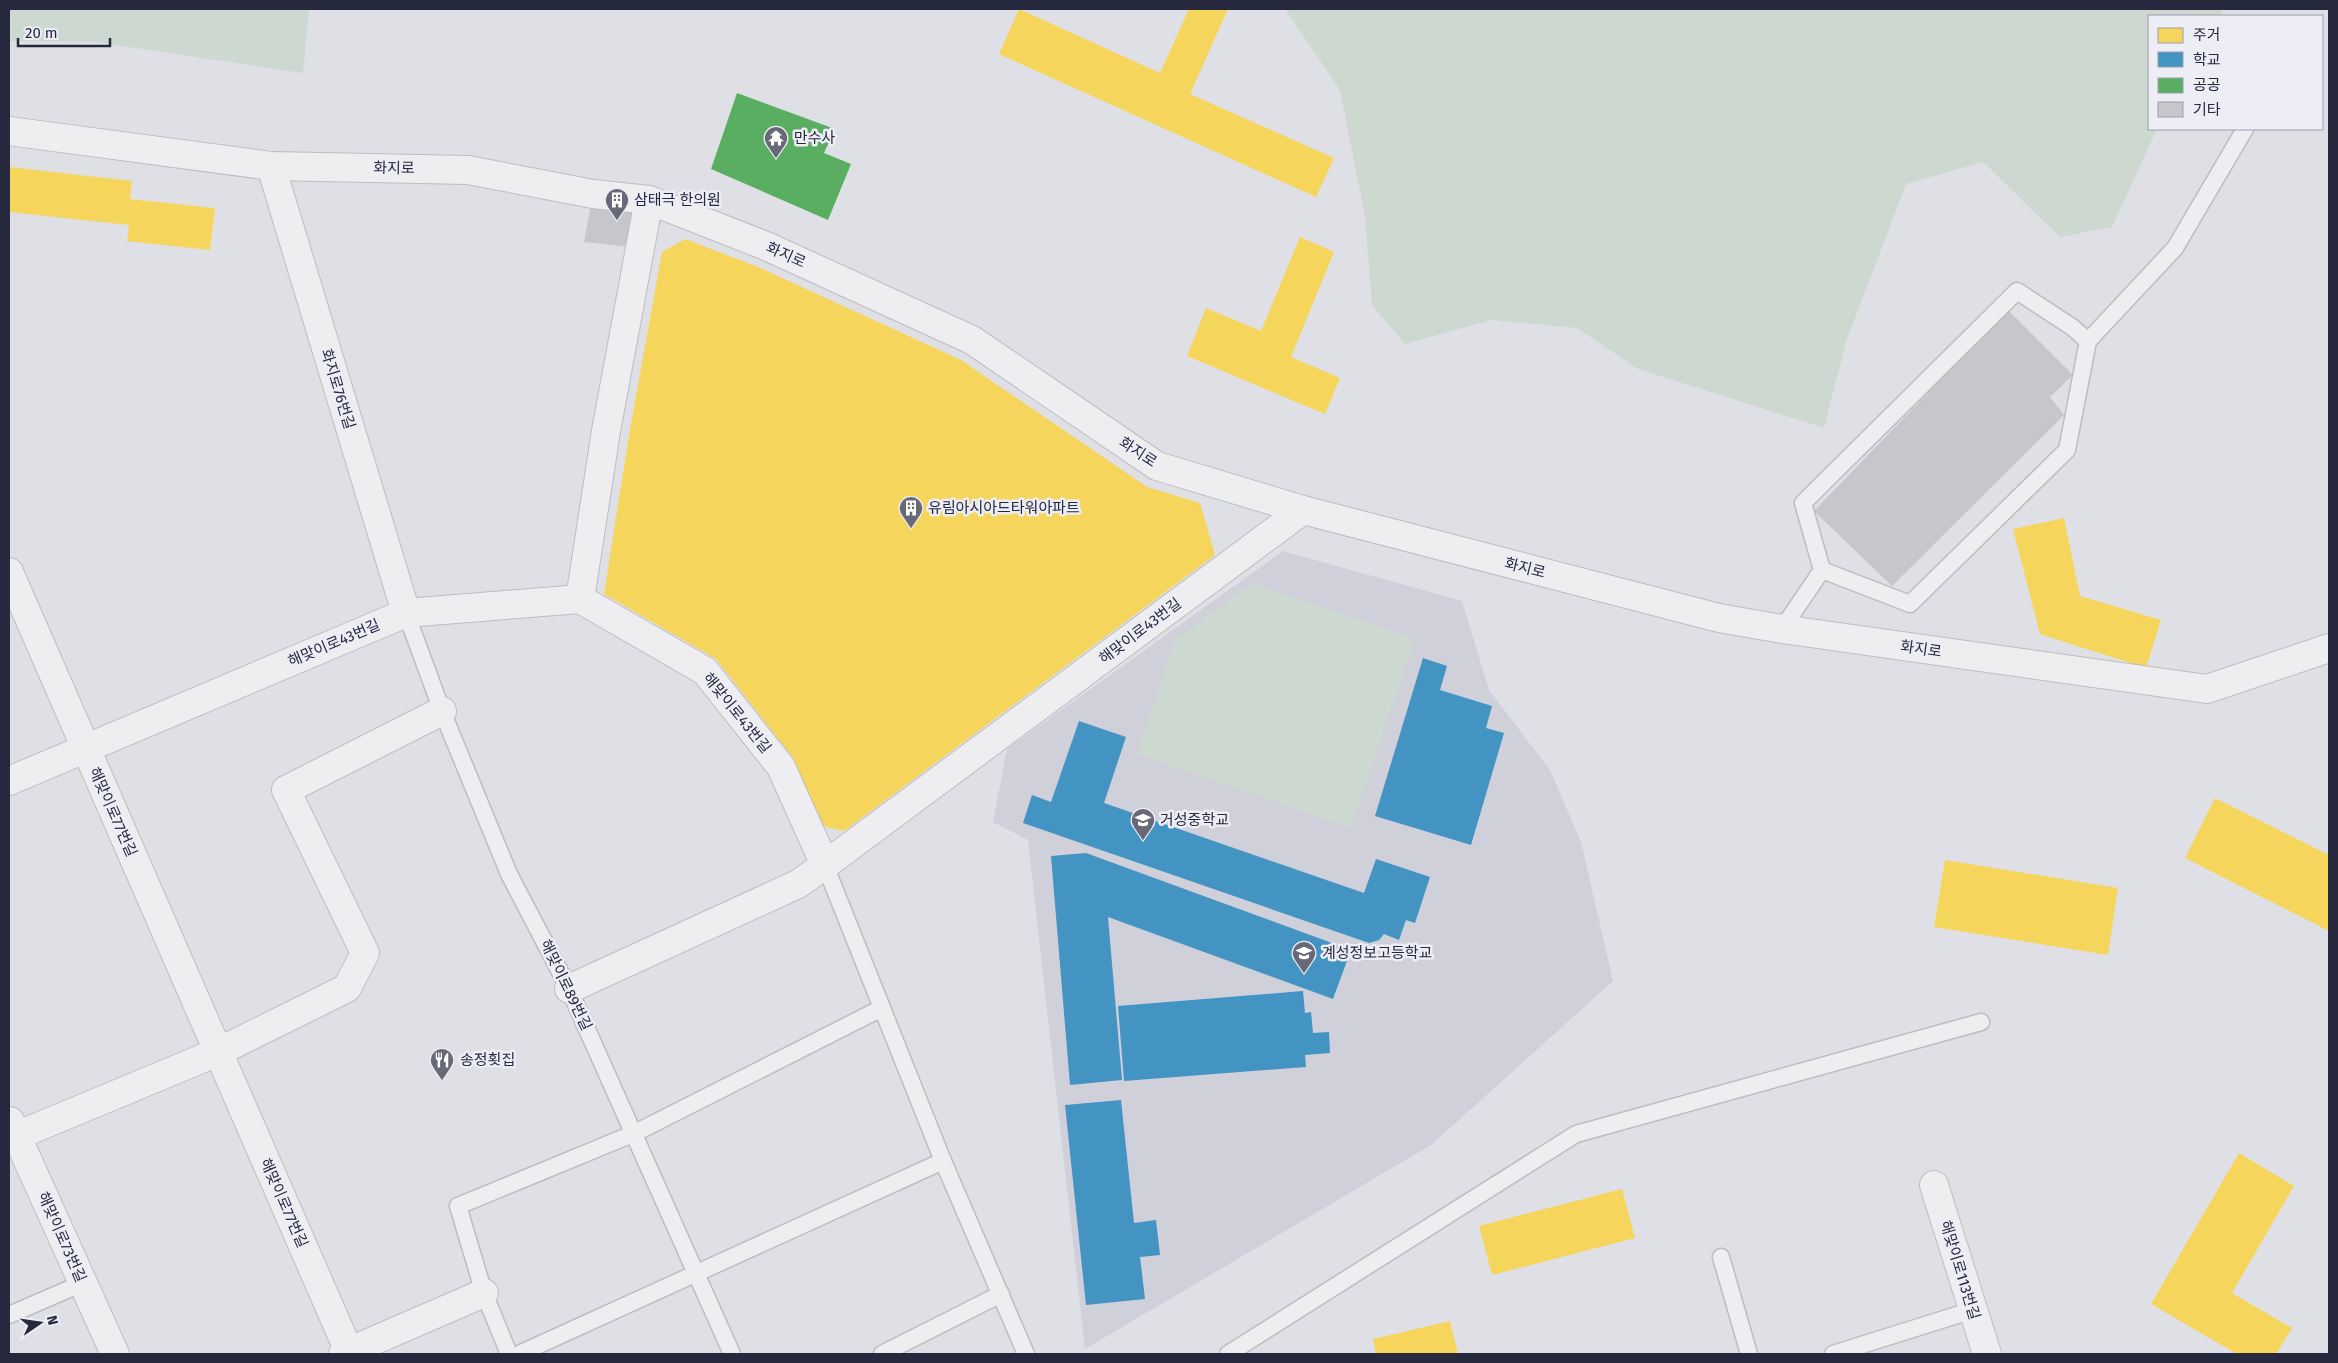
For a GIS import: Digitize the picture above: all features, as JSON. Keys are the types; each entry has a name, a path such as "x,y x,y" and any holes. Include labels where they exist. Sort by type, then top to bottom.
{"street":[{"name":"화지로","path":"9,131 271,166 468,170 593,194 649,200 766,246 972,340 1157,466 1303,510 1719,618 1782,629 2207,689 2329,648"},
{"name":"화지로76번길","path":"271,166 406,613"},
{"path":"580,598 606,431 649,200"},
{"name":"해맞이로43번길","path":"9,781 406,613 580,598 705,671 781,767 825,865 1303,510"},
{"name":"해맞이로77번길","path":"9,572 347,1353"},
{"path":"11,1132 218,1052 347,988 364,953 286,790 442,711"},
{"path":"569,989 798,884 825,865"},
{"name":"해맞이로73번길","path":"11,1132 114,1354"},
{"name":"해맞이로113번길","path":"1934,1185 1987,1354"},
{"path":"347,1353 484,1293"}],"lane":[{"path":"1822,570 1910,604 2067,450 2088,341 2176,248 2244,130"},
{"path":"1782,629 1822,570 1803,503 2017,291 2072,327 2088,341"},
{"name":"해맞이로89번길","path":"406,613 442,711 509,874 569,989 635,1133 732,1354"},
{"path":"825,865 943,1160 1026,1354"},
{"path":"509,1354 484,1293 458,1206 635,1133 882,1008"},
{"path":"1228,1354 1576,1134 1981,1022"},
{"path":"519,1354 943,1160"},
{"path":"1721,1257 1749,1354"},
{"path":"9,1315 83,1284"},
{"path":"882,1354 1001,1294"},
{"path":"1833,1354 1973,1310"}],"shaded area":[{"path":"9,9 309,9 303,73 96,42 9,41"},
{"path":"1285,9 2224,9 2220,15 2148,15 2148,130 2157,130 2112,227 2060,237 1983,162 1906,184 1846,342 1824,428 1638,369 1577,328 1491,320 1405,344 1372,305 1365,216 1340,90"},
{"path":"1283,551 1462,601 1489,690 1550,770 1581,842 1613,981 1431,1145 1085,1349 1028,840 993,822 1007,749"},
{"path":"1252,583 1415,639 1351,828 1136,754 1175,639"}],"building: 주거":[{"path":"1019,9 1160,73 1189,9 1228,9 1190,94 1334,158 1316,197 999,54"},
{"path":"9,167 132,181 130,199 215,208 210,250 127,241 129,225 9,212"},
{"path":"1300,237 1334,252 1291,357 1340,378 1325,414 1187,356 1206,308 1261,331"},
{"name":"유림아시아드타워아파트","path":"685,239 758,267 961,360 1147,487 1200,503 1215,555 844,831 822,826 794,759 716,659 604,594 629,435 662,252"},
{"path":"2064,518 2080,596 2161,620 2146,668 2040,634 2013,529"},
{"path":"2215,798 2329,855 2329,931 2185,858"},
{"path":"1945,860 2118,888 2108,955 1934,927"},
{"path":"2239,1153 2294,1186 2232,1293 2292,1328 2276,1354 2237,1354 2151,1304"},
{"path":"1622,1189 1635,1238 1492,1275 1479,1226"},
{"path":"1450,1321 1458,1354 1376,1354 1373,1339"}],"building: 학교":[{"path":"1423,658 1447,666 1440,690 1492,706 1486,728 1504,733 1471,845 1375,816"},
{"name":"거성중학교","path":"1079,721 1126,737 1104,803 1364,893 1376,859 1430,877 1415,923 1406,920 1399,940 1384,934 1379,940 1369,943 1023,823 1032,795 1051,802"},
{"name":"계성정보고등학교","path":"1086,853 1351,950 1333,999 1108,917 1122,1080 1070,1085 1051,856"},
{"path":"1303,991 1305,1013 1311,1012 1313,1033 1329,1032 1330,1053 1305,1055 1306,1067 1124,1081 1118,1006"},
{"path":"1121,1100 1134,1223 1156,1220 1160,1255 1140,1257 1145,1299 1086,1305 1065,1105"}],"building: 공공":[{"name":"만수사","path":"737,93 835,129 824,153 851,164 828,220 711,169"}],"building: 기타":[{"name":"삼태극 한의원","path":"593,194 649,200 639,248 584,242"},
{"path":"2008,310 2073,375 2050,397 2064,415 1892,586 1814,511"}],"place":[{"name":"만수사","path":"776,159"},
{"name":"삼태극 한의원","path":"617,221"},
{"name":"유림아시아드타워아파트","path":"911,529"},
{"name":"거성중학교","path":"1143,841"},
{"name":"계성정보고등학교","path":"1304,974"},
{"name":"송정횟집","path":"442,1081"}]}
